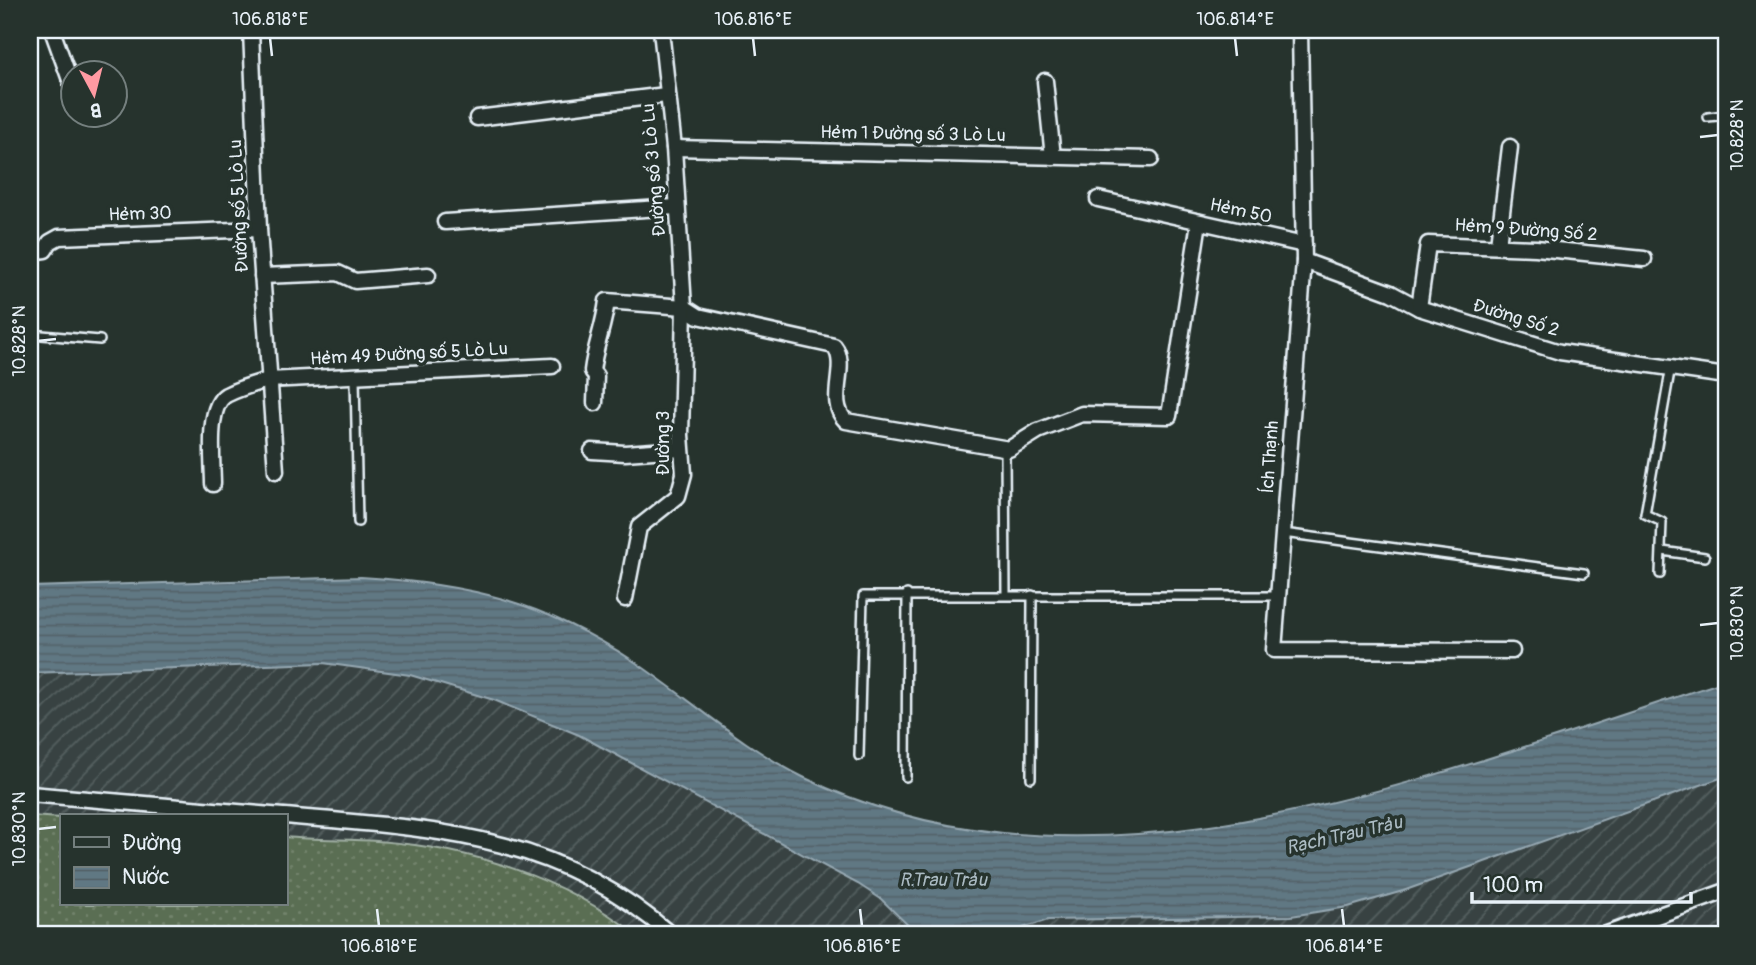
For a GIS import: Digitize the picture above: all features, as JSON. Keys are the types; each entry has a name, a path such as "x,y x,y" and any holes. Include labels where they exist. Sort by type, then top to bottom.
{"street":[{"path":"52,30 63,60"},
{"name":"Đường số 5 Lò Lu","path":"251,30 259,229 276,471"},
{"name":"Đường số 3 Lò Lu","path":"661,30 674,148 684,307"},
{"name":"Ích Thạnh","path":"1300,30 1304,261 1274,650 1512,651"},
{"path":"1045,81 1053,157"},
{"path":"477,118 666,94"},
{"path":"1498,245 1510,147"},
{"name":"Hẻm 1 Đường số 3 Lò Lu","path":"674,148 1152,159"},
{"name":"Hẻm 50","path":"1098,199 1304,245"},
{"path":"445,222 676,207"},
{"path":"595,402 596,376 592,372 596,341 604,329 607,301 684,307 698,316 834,346 839,358 838,408 846,421 1005,449 1038,431 1082,414 1169,416 1199,222"},
{"name":"Hẻm 30","path":"30,252 45,250 50,242 60,237 259,229"},
{"name":"Hẻm 9 Đường Số 2","path":"1419,308 1428,244 1498,245 1644,259"},
{"name":"Đường Số 2","path":"1304,261 1391,293 1419,308 1560,352 1726,376"},
{"path":"262,275 338,273 355,281 428,275"},
{"name":"Đường 3","path":"625,599 639,527 681,491 684,474 681,449 684,307"},
{"name":"Hẻm 49 Đường số 5 Lò Lu","path":"213,484 216,408 226,395 268,380 355,378 552,366"},
{"path":"592,451 625,453 681,449"},
{"path":"30,794 261,814"},
{"path":"287,816 440,830 523,849 563,864 603,886 646,913 671,935"},
{"path":"1604,935 1726,891"}],"lane":[{"path":"1708,117 1726,115"},
{"path":"30,334 100,340"},
{"path":"1660,574 1662,522 1645,514 1671,366"},
{"path":"355,378 358,522"},
{"path":"1005,449 1006,595"},
{"path":"1283,533 1584,573"},
{"path":"1662,551 1705,558"},
{"path":"859,756 861,598 870,594 1278,596"},
{"path":"906,777 907,594"},
{"path":"1031,778 1032,595"}],"shaded area":[{"path":"323,663 410,675 494,700 579,735 858,884 1403,891 1726,776 1726,935 30,935 30,673"}],"green space":[{"path":"30,816 60,818 60,906 287,906 287,837 377,841 447,850 514,869 578,897 637,935 30,935"}],"water":[{"name":"R.Trau Trảu","path":"361,577 471,591 536,610 569,624 635,662 759,752 803,777 915,818 1030,835 1148,833 1267,816 1385,789 1726,681 1726,776 1403,891 1348,907 1291,916 1048,920 1023,928 1013,935 918,935 881,899 858,884 579,735 494,700 410,675 323,663 30,673 30,587"}],"water label":[{"name":"Rạch Trau Trảu","path":"1344,835"}]}
